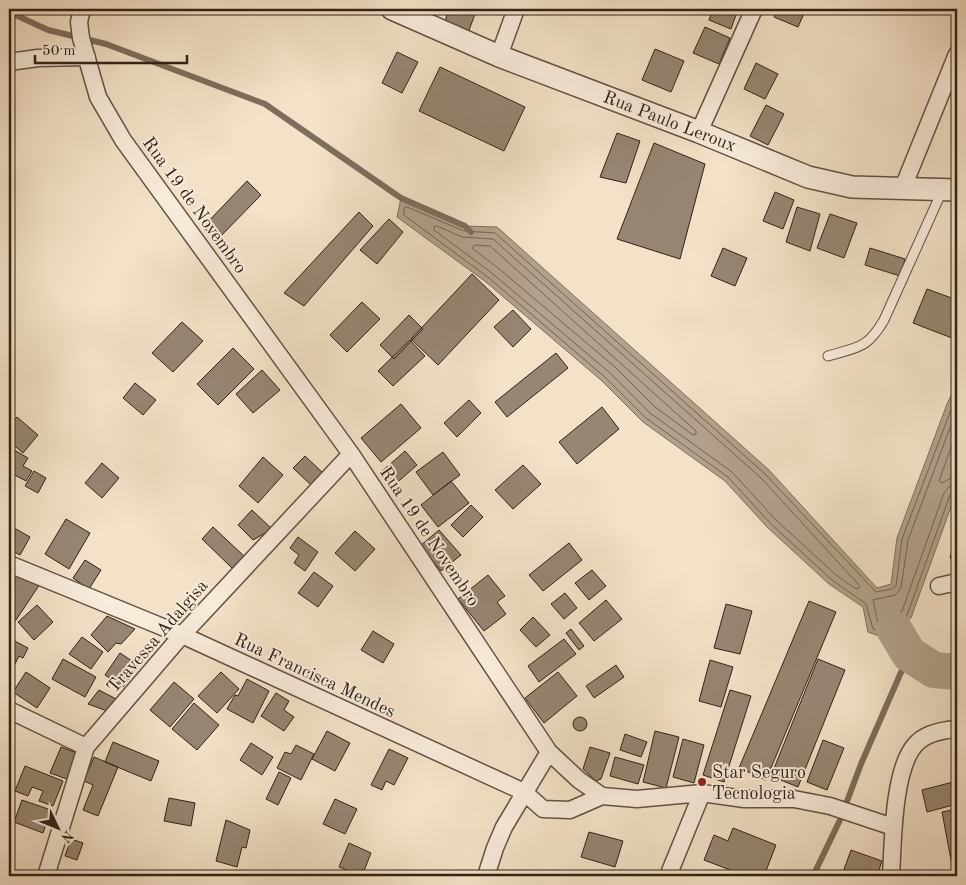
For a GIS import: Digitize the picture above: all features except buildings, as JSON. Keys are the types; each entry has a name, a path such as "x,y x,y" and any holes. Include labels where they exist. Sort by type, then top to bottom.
{"street":[{"name":"Rua Paulo Leroux","path":"392,9 499,56 699,132 808,177 852,187 950,190"},
{"path":"499,56 516,9"},
{"path":"699,132 754,9"},
{"name":"Rua 19 de Novembro","path":"80,15 81,38 98,97 123,140 351,454 549,752 579,780 602,796 637,799 702,793 744,799 794,799 830,806 894,827"},
{"path":"902,190 957,54"},
{"path":"9,62 38,58 87,56"},
{"name":"Travessa Adalgisa","path":"46,876 86,747 182,635 351,454"},
{"name":"Rua Francisca Mendes","path":"9,564 182,635 524,792 543,809 570,810 602,796"},
{"path":"939,586 957,582"},
{"path":"9,710 86,747"},
{"path":"890,876 900,780 906,758 916,744 929,734 957,729"},
{"path":"486,876 504,827 549,752"},
{"path":"668,876 702,793"}],"lane":[{"path":"828,356 863,346 875,336 950,190"}],"water":[{"path":"401,198 465,226 497,227 769,470 877,588 891,584 897,538 947,404 957,383 957,490 911,618 879,636 868,632 863,607 829,584 767,527 725,481 643,422 602,381 486,282 397,217"}],"waterway":[{"path":"9,12 48,30 106,44 265,104 401,198 465,226 471,232"},
{"path":"894,629 909,654 934,670 957,672"},
{"path":"813,876 840,820 861,764 909,654"}],"place":[{"name":"Star Seguro Tecnologia","path":"702,782"}]}
